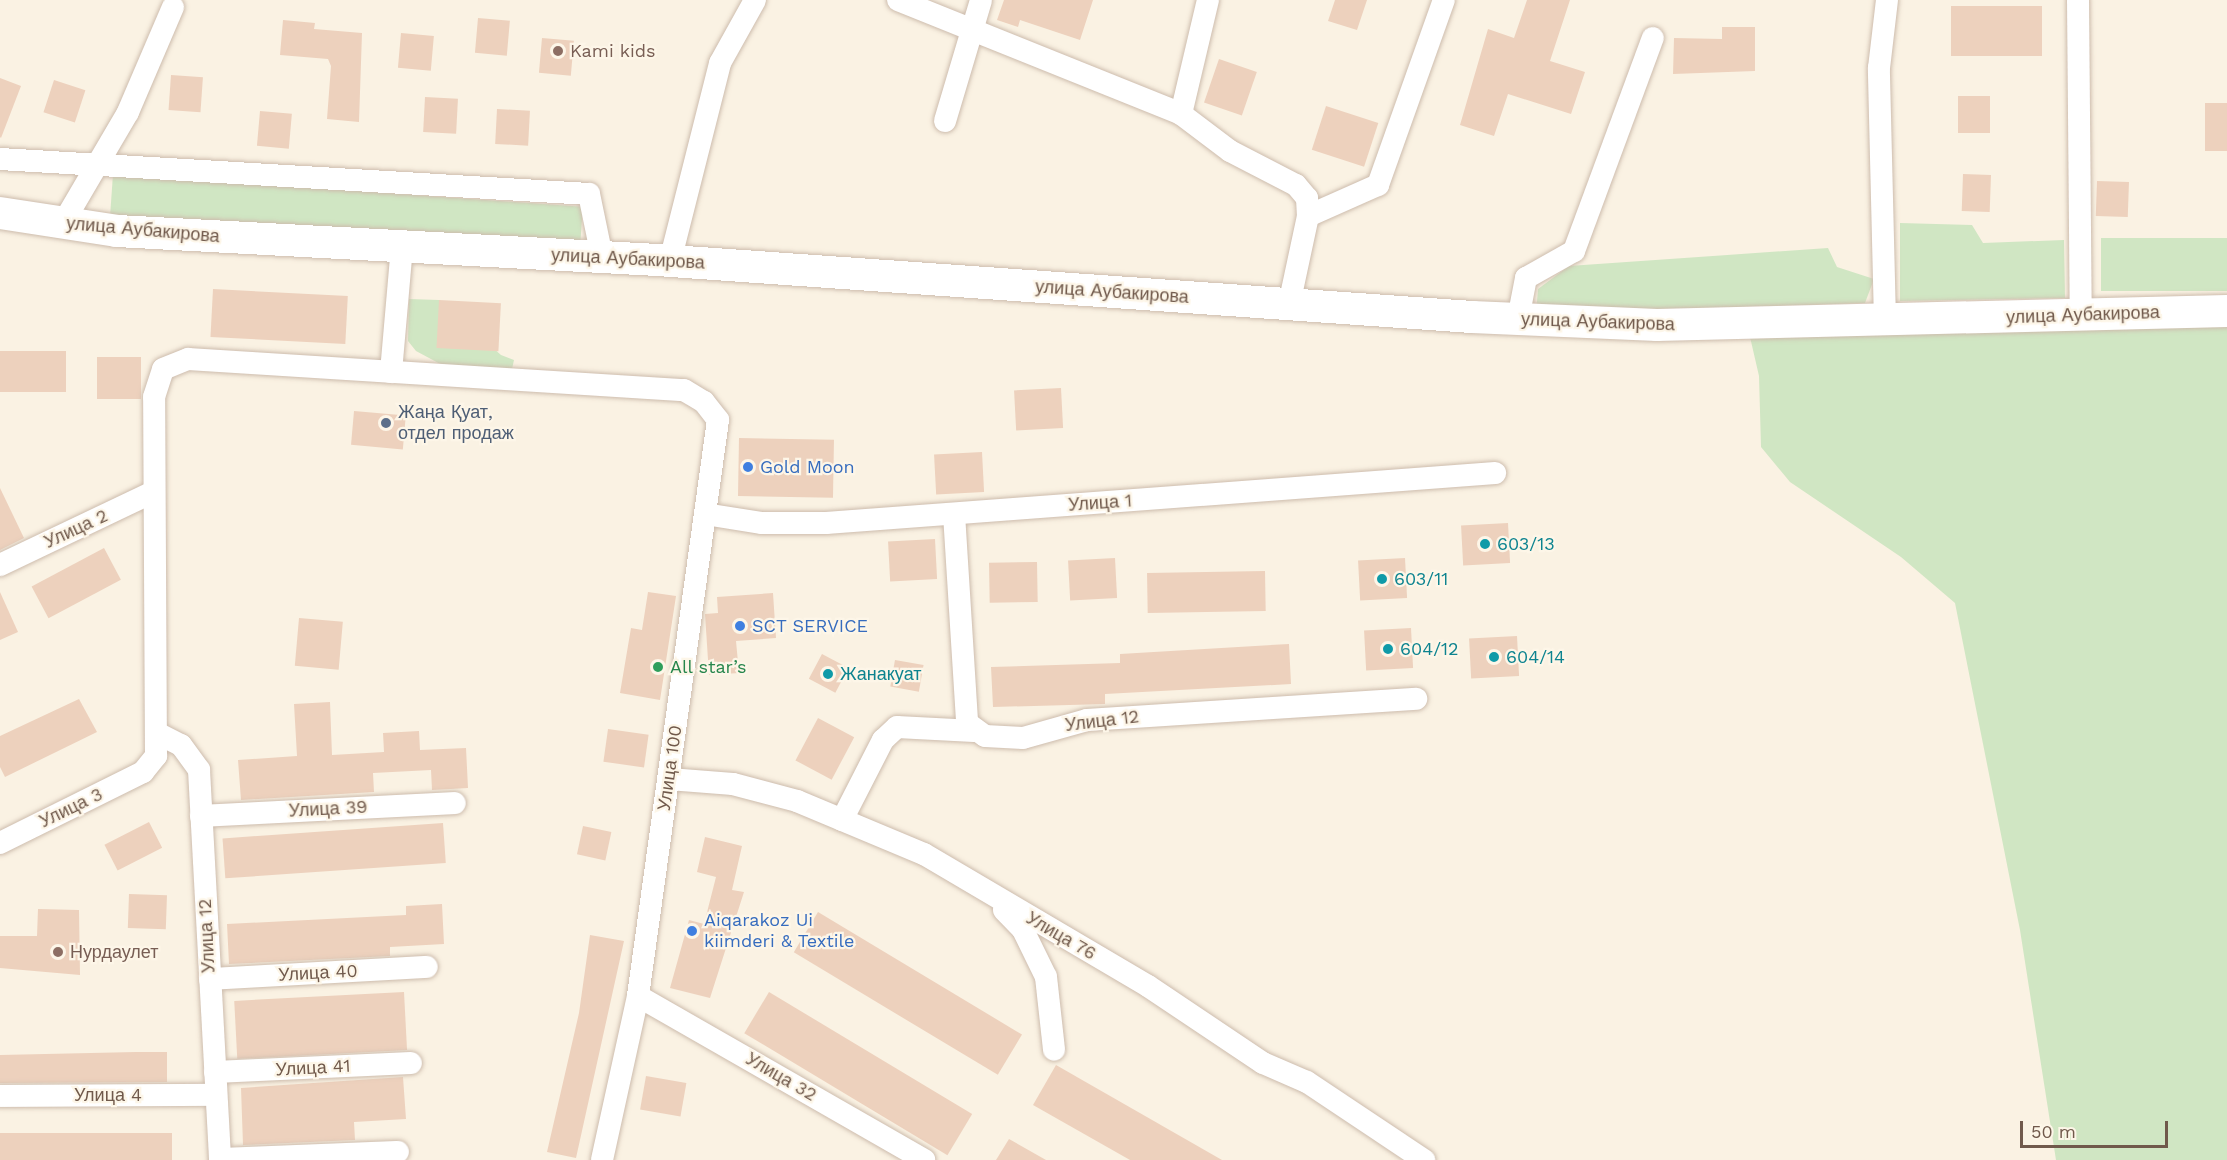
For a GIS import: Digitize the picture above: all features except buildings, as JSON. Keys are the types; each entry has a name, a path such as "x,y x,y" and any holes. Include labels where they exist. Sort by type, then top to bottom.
{"main road":[{"name":"улица Аубакирова","path":"0,213 117,231 670,261 1518,319 1658,325 1885,321 2227,310"}],"street":[{"path":"670,261 720,63 754,0"},
{"path":"898,0 1181,114 1230,151 1296,184 1306,198 1308,216 1289,305"},
{"path":"945,121 981,0"},
{"path":"1181,114 1208,0"},
{"path":"1308,216 1378,184 1444,0"},
{"path":"1885,321 1879,68 1887,0"},
{"path":"2078,0 2080,315"},
{"path":"63,223 128,112 173,7"},
{"path":"1518,319 1526,278 1574,251 1653,38"},
{"path":"0,159 95,168 589,194 602,257"},
{"path":"157,733 153,492 154,397 163,369 188,359 391,372 402,246"},
{"name":"Улица 100","path":"391,372 684,390 704,402 718,420 638,996 602,1160"},
{"name":"Улица 1","path":"705,514 762,523 954,514 1495,473"},
{"name":"Улица 2","path":"0,565 153,492"},
{"path":"954,514 966,714 974,731"},
{"name":"Улица 12","path":"842,820 883,740 897,727 974,731 1023,738 1087,720 1416,699"},
{"name":"Улица 3","path":"0,843 143,772 156,756 157,733"},
{"name":"Улица 12","path":"157,733 181,746 195,762 201,816 220,1159"},
{"name":"Улица 76","path":"669,779 733,784 796,801 924,854 1148,986 1263,1063 1307,1082 1424,1160"},
{"name":"Улица 39","path":"201,816 455,803"},
{"path":"987,892 1023,930 1047,977 1054,1050"},
{"name":"Улица 40","path":"210,979 427,967"},
{"name":"Улица 32","path":"638,996 924,1160"},
{"name":"Улица 41","path":"215,1084 411,1063"},
{"name":"Улица 4","path":"0,1096 215,1084"},
{"path":"220,1159 398,1152"}],"green space":[{"path":"113,174 583,207 580,251 110,218"},
{"path":"1900,223 1972,225 1983,243 2064,240 2065,298 1900,301"},
{"path":"2101,238 2227,238 2227,291 2101,291"},
{"path":"1828,248 1837,267 1874,279 1865,303 1536,314 1538,289 1569,266"},
{"path":"409,299 439,300 501,355 514,360 512,369 444,366 416,351 408,341"},
{"path":"2227,311 2227,1160 2056,1160 2020,930 1955,603 1901,557 1790,482 1761,447 1759,376 1747,324"}],"place":[{"name":"Kami kids","path":"558,51"},
{"name":"Жаңа Қуат, отдел продаж","path":"386,423"},
{"name":"Gold Moon","path":"748,467"},
{"name":"603/13","path":"1485,544"},
{"name":"603/11","path":"1382,579"},
{"name":"SCT SERVICE","path":"740,626"},
{"name":"604/12","path":"1388,649"},
{"name":"604/14","path":"1494,657"},
{"name":"All star’s","path":"658,667"},
{"name":"Жанакуат","path":"828,674"},
{"name":"Aiqarakoz Ui kiimderi & Textile","path":"692,931"},
{"name":"Нурдаулет","path":"58,952"}]}
